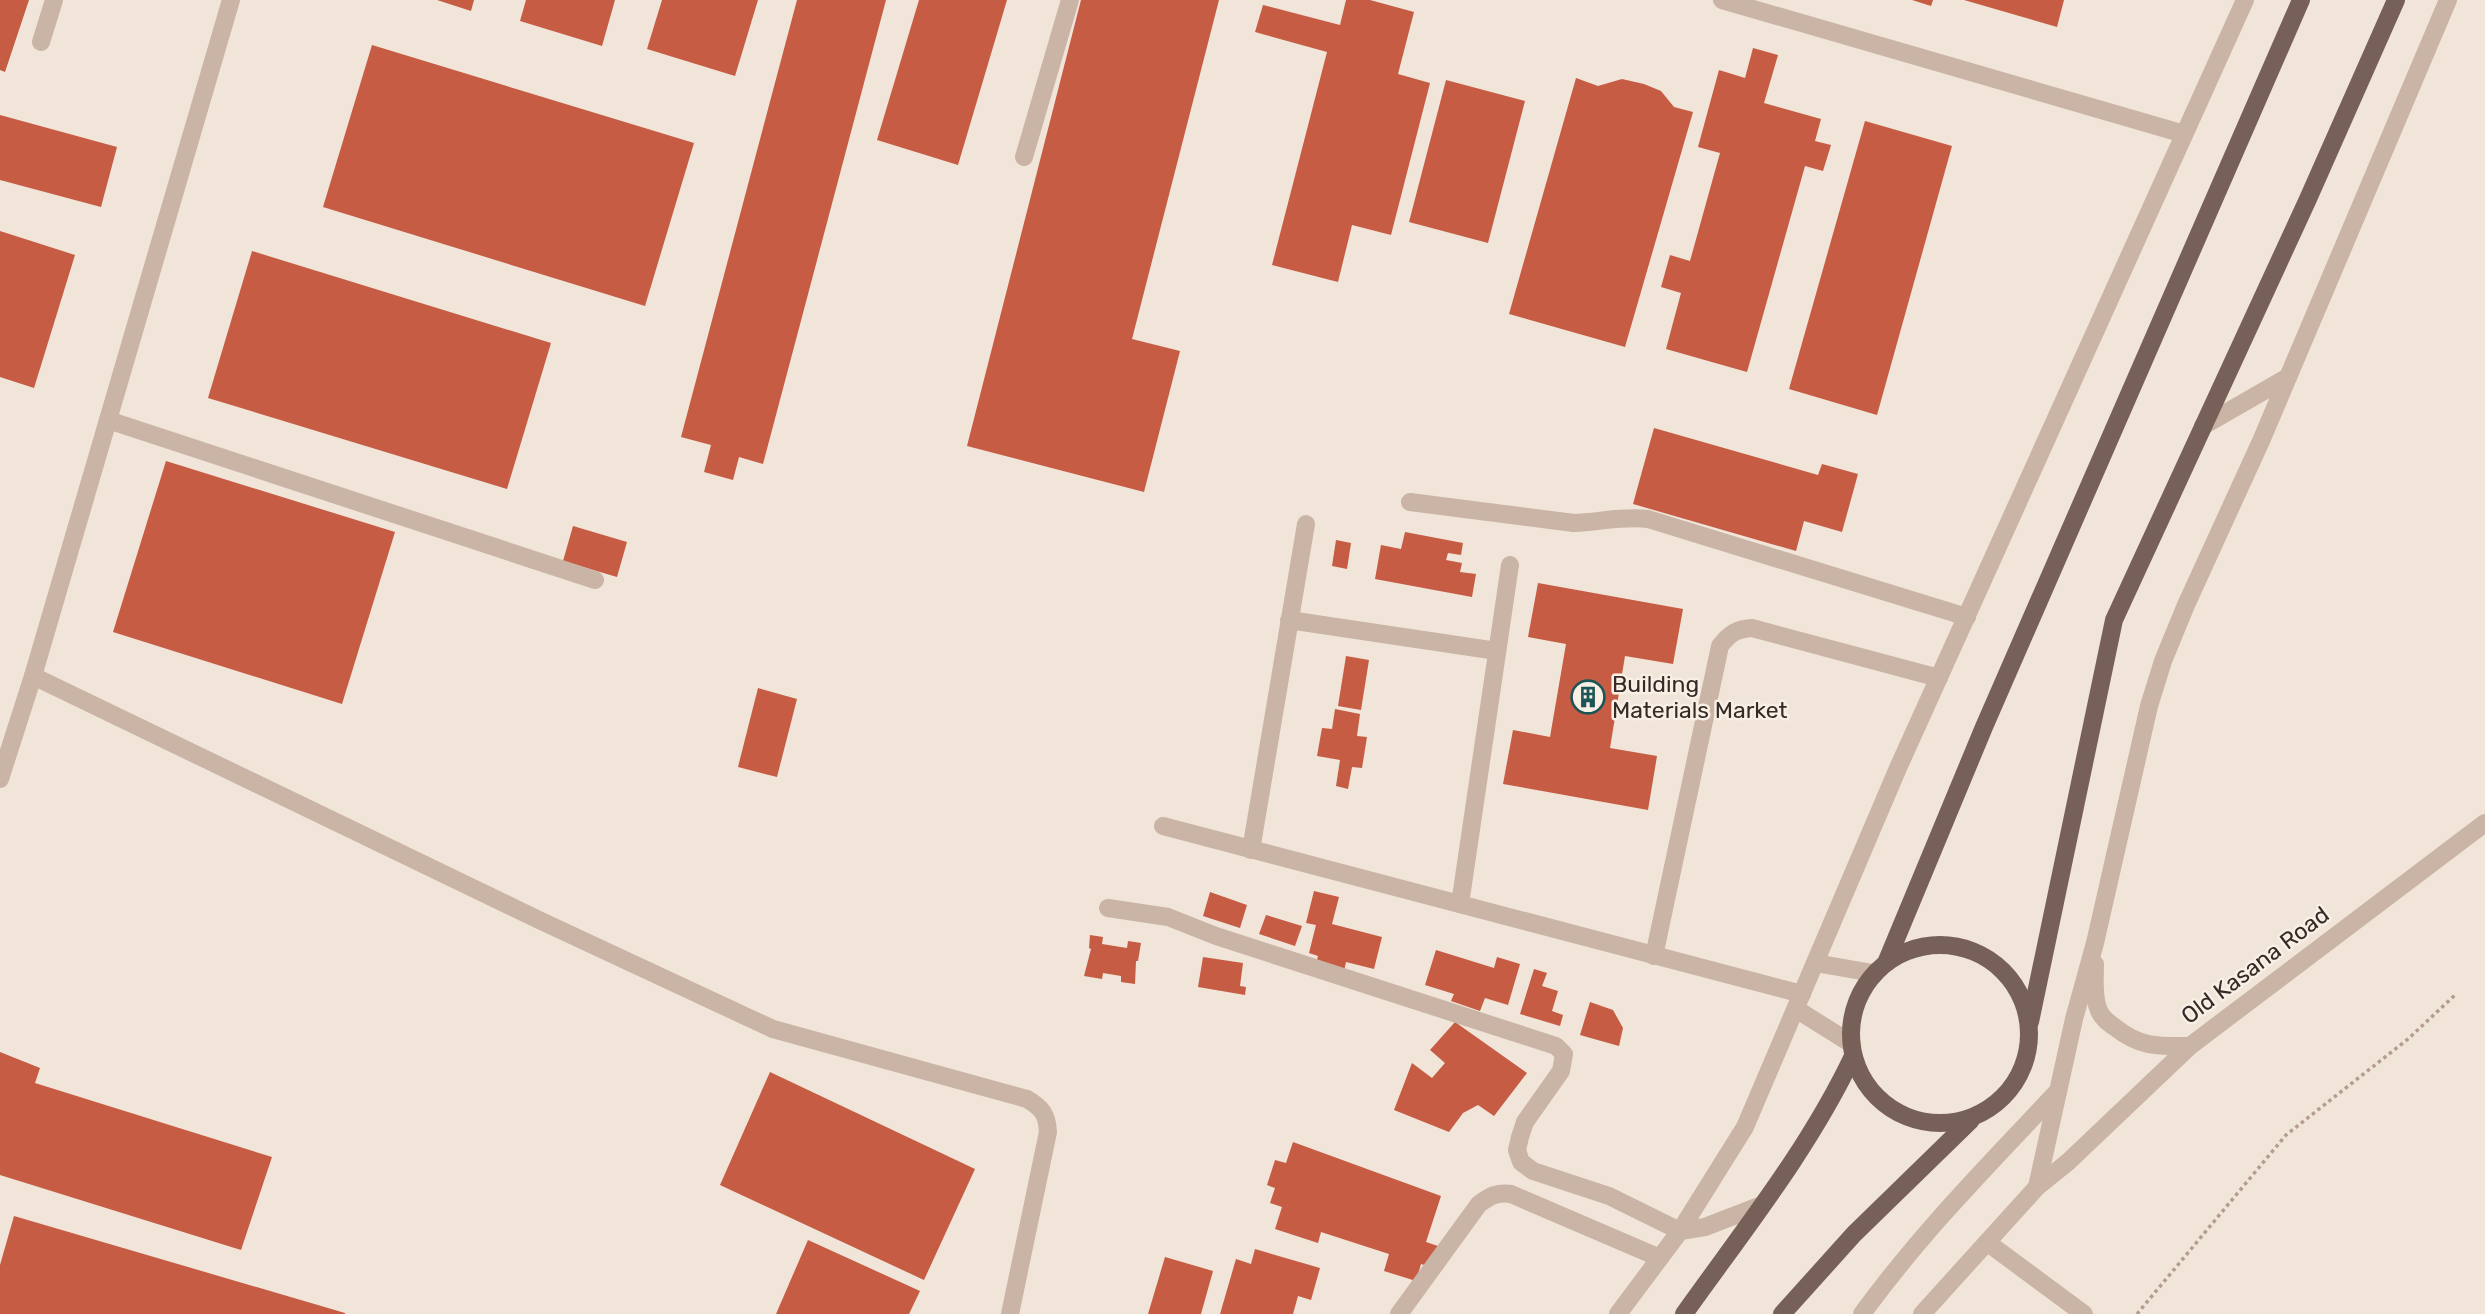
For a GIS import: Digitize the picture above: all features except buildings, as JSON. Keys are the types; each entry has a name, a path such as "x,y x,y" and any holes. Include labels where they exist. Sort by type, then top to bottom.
{"main road":[{"path":"2301,0 1879,968 1854,1008 1851,1023 1853,1050 1870,1090 1898,1115 1946,1125 1971,1120 1991,1110 2025,1068 2030,1022 2114,620 2308,199 2396,0"},
{"path":"1879,968 1899,953 1928,944 1972,949 2008,973 2030,1022"},
{"path":"1684,1314 1786,1173 1853,1050"},
{"path":"1782,1314 1854,1234 1971,1120"}],"street":[{"path":"41,42 54,0"},
{"path":"0,779 33,677 230,0"},
{"path":"1024,157 1070,0"},
{"path":"1722,0 2184,134"},
{"path":"1618,1314 1680,1231 1745,1127 1966,617 2245,0"},
{"path":"2037,1187 2074,1019 2095,943 2149,706 2163,661 2288,377 2448,0"},
{"path":"2203,426 2288,377"},
{"path":"108,420 595,580"},
{"path":"1410,502 1574,523 1628,517 1647,519 1966,617"},
{"path":"1251,850 1306,524"},
{"path":"1460,904 1510,565"},
{"path":"1289,620 1497,651"},
{"path":"1654,956 1720,646 1728,635 1738,629 1752,628 1939,678"},
{"path":"33,677 526,914 773,1029 1027,1099 1041,1107 1047,1118 1048,1132 1010,1314"},
{"name":"Old Kasana Road","path":"1922,1314 2037,1187 2068,1162 2190,1046 2485,823"},
{"path":"1163,826 1654,956 1799,1002 1853,1050"},
{"path":"1108,908 1168,917 1229,940 1556,1046 1564,1054 1561,1070 1525,1122 1517,1150 1521,1161 1533,1171 1609,1196 1680,1231 1705,1227 1762,1205"},
{"path":"2095,943 2095,993 2098,1010 2104,1019 2129,1038 2152,1046 2190,1046"},
{"path":"1815,963 1879,968"},
{"path":"1862,1314 1963,1192 2058,1091"},
{"path":"1399,1314 1479,1204 1490,1196 1501,1193 1511,1194 1660,1258"},
{"path":"1988,1243 2084,1314"}],"path":[{"path":"2137,1314 2286,1135 2408,1039 2455,995"}],"place":[{"name":"Building Materials Market","path":"1588,697"}]}
